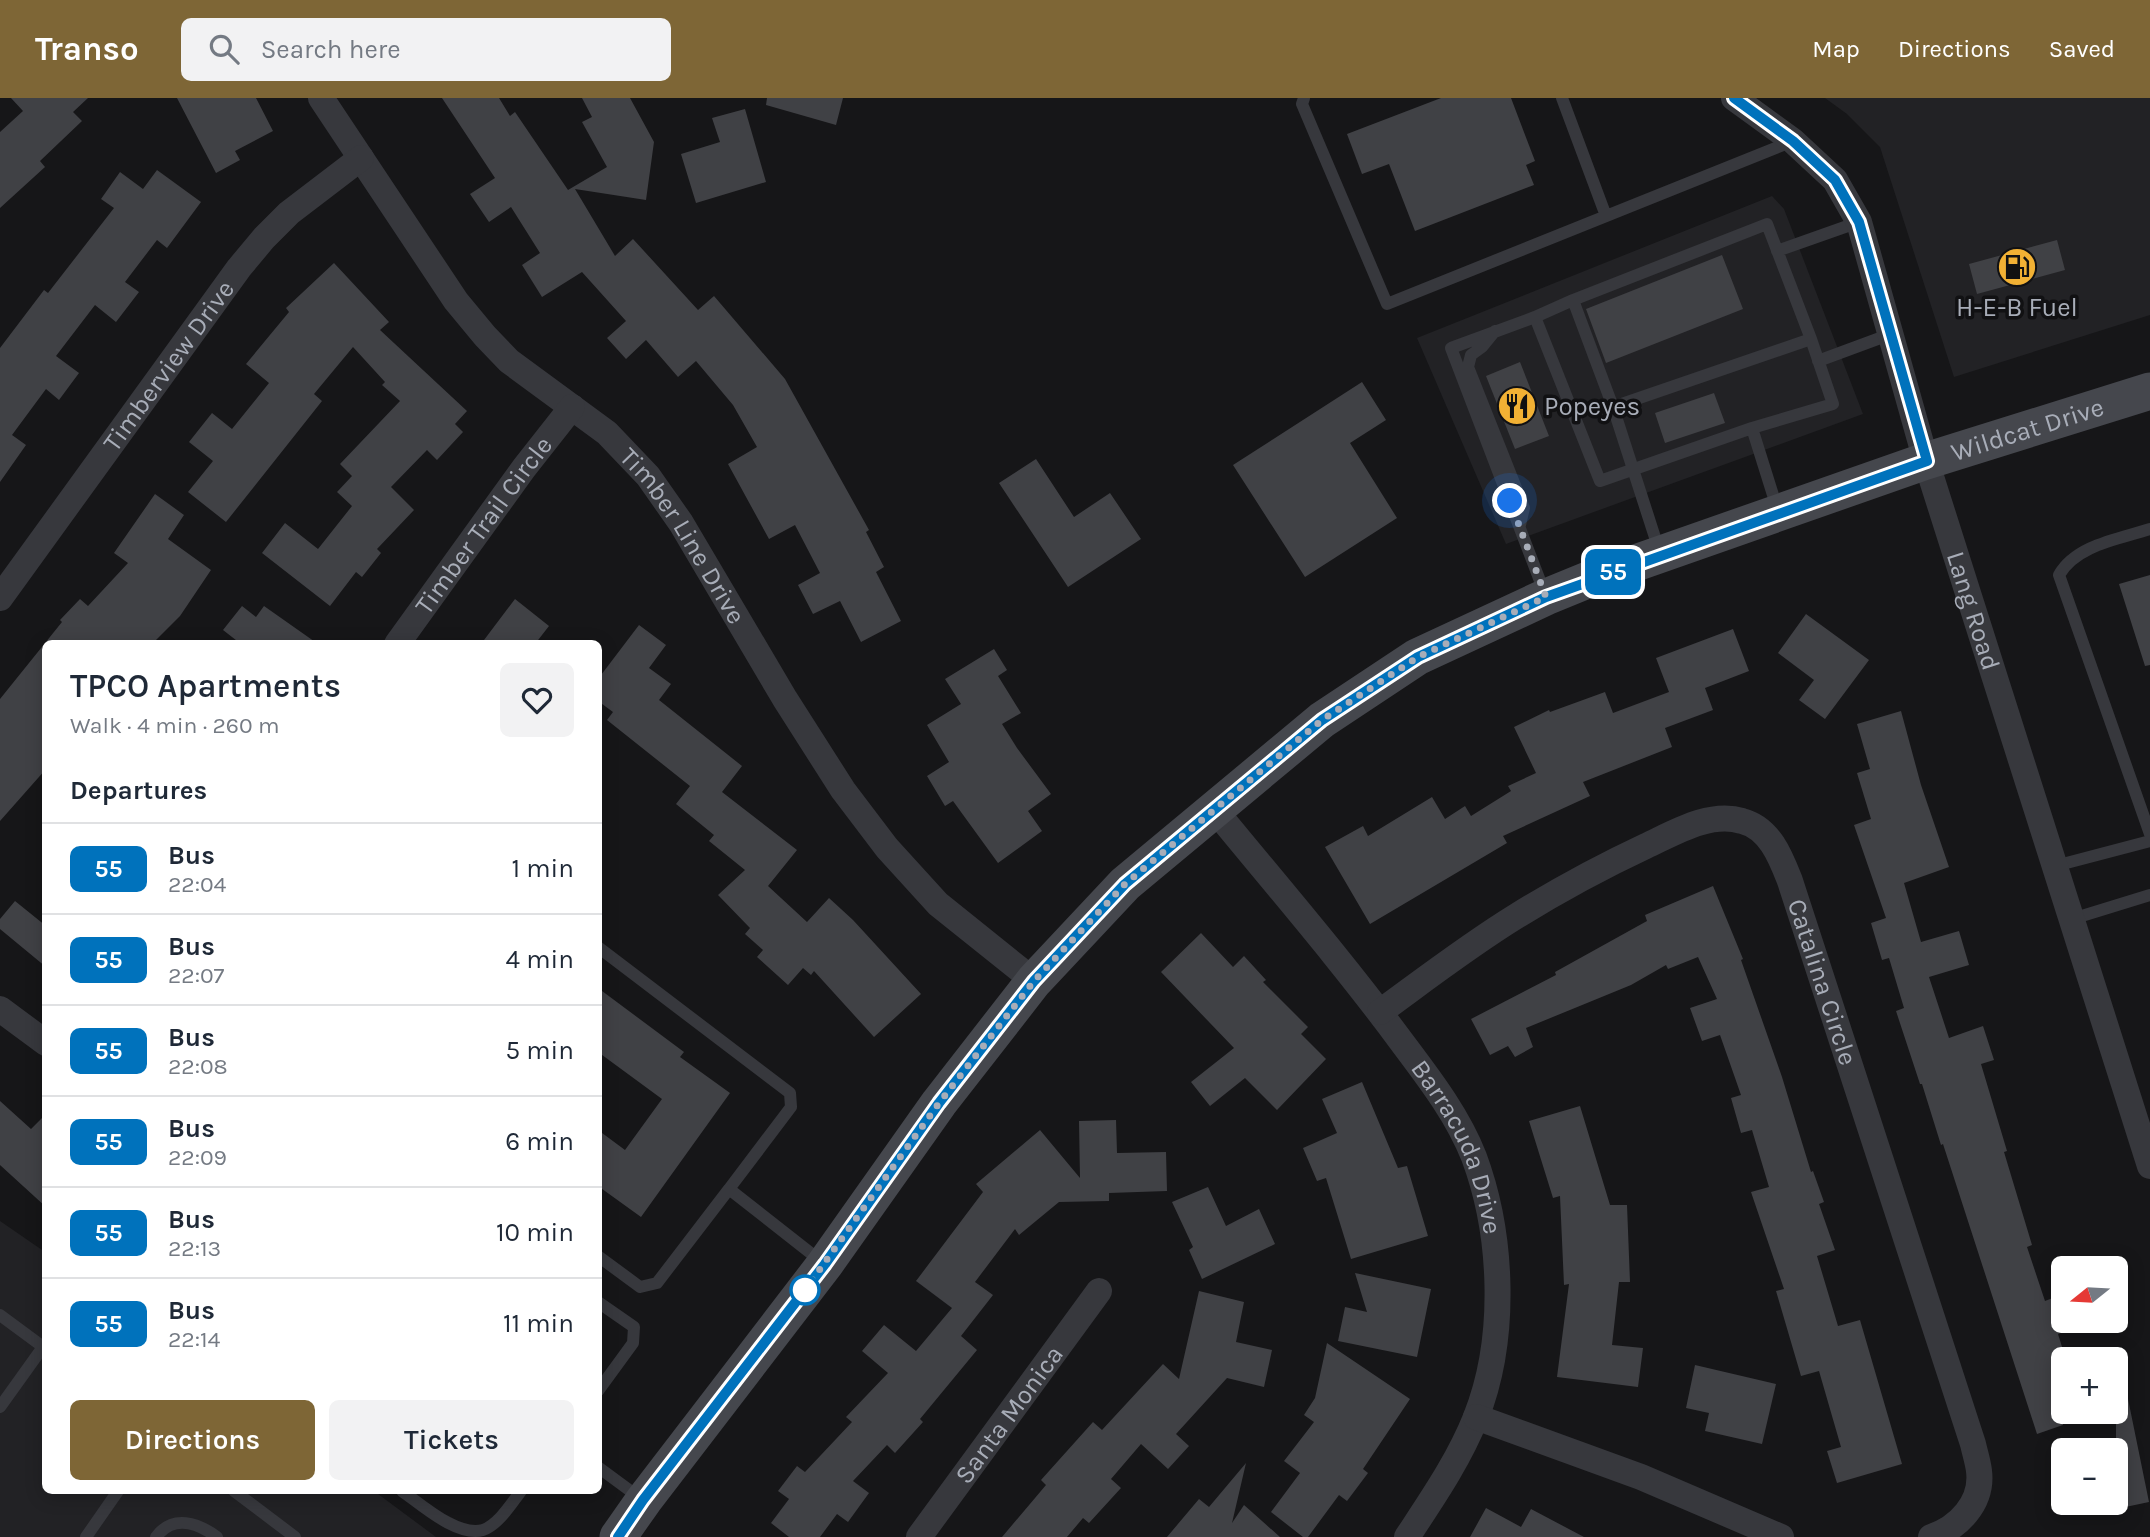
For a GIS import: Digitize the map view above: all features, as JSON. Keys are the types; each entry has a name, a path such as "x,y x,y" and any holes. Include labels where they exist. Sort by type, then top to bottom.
{"main road":[{"name":"Wildcat Drive","path":"618,1537 643,1500 825,1264 939,1103 1034,981 1125,884 1322,720 1418,657 1590,579 1927,461 2150,391"}],"street":[{"name":"Timber Line Drive","path":"321,98 456,300 485,337 509,361 607,433 648,476 681,523 785,699 843,790 887,848 938,904 1034,981"},
{"name":"Lang Road","path":"1734,98 1793,141 1835,180 1859,222 1927,461 2150,1166"},
{"name":"Timberview Drive","path":"0,598 239,268 289,213 361,158"},
{"name":"Timber Trail Circle","path":"400,640 524,468 572,407"},
{"name":"Barracuda Drive","path":"1214,809 1380,1012 1447,1103 1473,1155 1489,1204 1496,1248 1497,1286 1495,1331 1488,1378 1476,1417 1444,1479 1407,1537"},
{"name":"Catalina Circle","path":"1380,1012 1514,917 1608,864 1701,822 1742,820 1757,828 1777,849 1790,881 1973,1444 1979,1473 1974,1503 1947,1532 1931,1537"},
{"path":"0,1009 42,1040"},
{"name":"Santa Monica","path":"919,1537 1099,1292"},
{"path":"1476,1417 1641,1477 1781,1537"}],"lane":[{"path":"1304,98 1302,104 1387,304 1793,141"},
{"path":"1562,98 1606,216"},
{"path":"1777,251 1859,222"},
{"path":"1535,317 1600,481 1752,428 1833,404 1767,224 1451,348 1546,597"},
{"path":"1573,300 1613,407 1661,556"},
{"path":"1495,331 1482,348 1471,355 1468,367 1524,508 1520,526"},
{"path":"1818,361 1891,334"},
{"path":"1613,407 1811,339"},
{"path":"1752,428 1779,514"},
{"path":"2150,529 2082,551 2066,562 2059,575 2150,834"},
{"path":"2055,866 2150,841"},
{"path":"2072,919 2150,895"},
{"path":"602,950 790,1093 791,1107 657,1283 640,1287 602,1259"},
{"path":"729,1189 825,1264"},
{"path":"602,1304 634,1327 633,1343 602,1386"},
{"path":"0,1315 42,1346"},
{"path":"0,1407 42,1351"},
{"path":"602,1470 643,1500"},
{"path":"86,1537 116,1494"},
{"path":"238,1494 295,1537"},
{"path":"406,1494 449,1526 467,1531 483,1530 499,1518 519,1494"},
{"path":"156,1537 162,1528 182,1522 201,1525 218,1537"}],"shaded area":[{"path":"1825,98 2150,98 2150,315 1954,377 1880,147 1847,114"},
{"path":"1772,196 1784,209 1863,414 1506,544 1417,338"},
{"path":"0,1221 42,1250 42,1494 378,1494 436,1537 0,1537"}],"building":[{"path":"11,98 88,98 73,112 82,121 40,161 45,167 0,208 0,132 23,111"},
{"path":"177,98 256,98 273,131 235,151 240,160 216,173"},
{"path":"442,98 499,98 510,116 515,112 568,190 607,167 582,122 592,117 582,98 630,98 654,142 646,200 575,189 615,256 633,239 698,310 714,296 785,379 869,530 866,532 884,567 876,572 901,621 861,642 840,601 813,614 798,585 820,573 795,525 769,539 728,464 757,447 733,405 696,361 678,377 646,340 626,359 607,338 626,321 582,272 542,297 522,265 540,253 511,207 489,222 470,194 495,178"},
{"path":"767,98 843,98 836,125 766,105"},
{"path":"1441,98 1511,98 1535,161 1526,165 1534,185 1415,231 1389,164 1362,174 1347,134"},
{"path":"745,109 766,182 696,203 681,154 720,142 712,118"},
{"path":"157,170 201,202 167,248 157,240 125,282 139,292 116,322 95,305 56,356 79,373 59,400 46,389 12,435 26,445 0,482 0,348 44,290 48,293 114,208 101,199 120,172 143,189"},
{"name":"H-E-B Fuel","path":"2057,240 2065,270 1977,294 1969,264"},
{"path":"1722,255 1743,309 1606,363 1586,309"},
{"path":"334,263 389,322 380,330 467,411 455,424 463,432 437,460 427,450 391,487 414,510 377,549 381,553 362,577 356,572 330,606 262,553 285,523 318,549 352,506 337,492 352,476 340,464 400,401 382,385 385,382 353,347 314,394 322,401 226,522 188,492 213,461 189,442 212,413 232,429 269,383 246,364 289,312 286,308"},
{"name":"Popeyes","path":"1520,362 1549,436 1515,449 1486,376"},
{"path":"1362,382 1386,420 1350,443 1397,518 1305,577 1233,465"},
{"path":"1714,393 1725,423 1665,443 1655,413"},
{"path":"1036,459 1074,517 1110,493 1141,539 1068,587 999,483"},
{"path":"155,494 184,515 168,539 211,570 180,616 156,640 48,640 62,622 60,620 80,599 88,606 128,563 114,553"},
{"path":"2150,575 2150,665 2145,666 2119,584"},
{"path":"515,599 549,626 538,640 484,640"},
{"path":"242,606 256,617 264,606 312,640 236,640 223,630"},
{"path":"1806,614 1869,660 1825,719 1799,700 1814,680 1778,653"},
{"path":"639,625 666,645 649,668 671,684 659,700 742,766 722,792 797,850 768,886 807,922 829,898 853,920 921,994 874,1037 814,971 811,975 803,968 788,985 757,957 763,950 745,934 750,928 718,895 745,870 709,841 714,835 676,804 690,786 607,720 613,712 602,704 602,674"},
{"path":"1733,629 1749,671 1705,688 1713,710 1665,728 1672,747 1583,782 1590,796 1503,836 1507,843 1370,924 1325,847 1363,826 1368,836 1432,797 1445,819 1465,806 1471,816 1511,791 1508,786 1536,773 1514,727 1549,710 1550,712 1605,692 1613,713 1669,692 1656,658"},
{"path":"42,647 42,774 0,821 0,699"},
{"path":"994,649 1007,670 998,676 1021,713 1002,724 1051,794 1028,811 1042,831 998,863 953,801 945,806 927,776 949,762 927,725 961,704 945,679"},
{"path":"1901,711 1921,785 1949,867 1904,883 1921,942 1959,931 1969,965 1929,977 1949,1038 1983,1026 1994,1060 1981,1064 2032,1245 2027,1247 2045,1301 2051,1299 2051,1334 2058,1334 2062,1347 2051,1347 2051,1424 2063,1425 2037,1434 1943,1144 1941,1145 1896,1011 1904,1008 1889,958 1882,960 1871,923 1886,918 1854,825 1871,819 1857,773 1870,769 1857,724"},
{"path":"1713,886 1743,959 1741,960 1782,1077 1811,1172 1813,1171 1824,1202 1819,1204 1835,1250 1817,1256 1838,1326 1860,1320 1902,1464 1837,1483 1827,1451 1841,1447 1819,1371 1801,1376 1776,1291 1784,1289 1751,1192 1769,1187 1752,1130 1741,1133 1731,1098 1741,1095 1720,1035 1702,1041 1690,1008 1717,999 1698,957 1668,969 1666,965 1631,985 1526,1028 1533,1047 1515,1057 1508,1046 1490,1055 1471,1019 1556,975 1555,972 1647,921 1645,915"},
{"path":"15,901 42,923 42,964 0,929 0,919"},
{"path":"1201,933 1233,967 1244,956 1266,980 1263,982 1308,1027 1301,1034 1326,1059 1277,1110 1245,1078 1210,1106 1191,1082 1234,1048 1161,972"},
{"path":"602,991 684,1052 680,1057 730,1093 641,1217 602,1189 602,1133 625,1150 662,1099 602,1055"},
{"path":"1362,1082 1398,1168 1407,1166 1428,1236 1351,1259 1326,1178 1317,1181 1303,1148 1337,1133 1322,1099"},
{"path":"0,1101 31,1129 42,1118 42,1203 0,1165"},
{"path":"1580,1106 1610,1205 1627,1205 1630,1282 1619,1282 1612,1345 1643,1348 1638,1387 1557,1377 1569,1284 1564,1285 1560,1196 1553,1198 1529,1121"},
{"path":"1116,1120 1117,1153 1166,1152 1167,1191 1109,1193 1109,1201 1059,1202 1019,1235 1015,1229 975,1282 993,1295 961,1336 977,1350 920,1419 923,1422 895,1453 887,1445 853,1481 869,1493 848,1522 837,1514 820,1537 789,1537 771,1523 789,1499 778,1491 797,1466 805,1472 852,1422 846,1417 888,1373 862,1351 884,1325 916,1351 952,1308 916,1281 983,1192 976,1184 1040,1130 1080,1178 1079,1121"},
{"path":"1208,1187 1226,1226 1259,1209 1275,1244 1202,1279 1189,1250 1193,1247 1172,1202"},
{"path":"1355,1273 1431,1289 1417,1357 1338,1341 1345,1307 1367,1312"},
{"path":"1199,1291 1244,1302 1236,1342 1272,1350 1264,1387 1227,1378 1176,1434 1189,1446 1168,1469 1141,1444 1111,1479 1121,1488 1089,1523 1083,1518 1067,1537 1002,1537 1046,1485 1041,1480 1093,1422 1102,1430 1163,1364 1179,1379"},
{"path":"1327,1343 1410,1399 1363,1469 1368,1473 1347,1501 1339,1495 1308,1537 1303,1537 1271,1512 1300,1473 1284,1461 1314,1422 1304,1415 1315,1398"},
{"path":"1695,1365 1776,1384 1762,1444 1705,1431 1709,1413 1686,1408"},
{"path":"2128,1399 2149,1502 2128,1506 2128,1438 2116,1438 2116,1424 2128,1424"},
{"path":"1246,1463 1232,1523 1244,1505 1280,1537 1167,1537 1199,1499 1209,1507"},
{"path":"1486,1508 1521,1527 1531,1509 1584,1537 1470,1537"}],"bus line":[{"name":"55","path":"618,1537 643,1500 825,1264 939,1103 1034,981 1125,884 1322,720 1418,657 1546,597 1590,579 1927,461 1859,222 1835,180 1793,141 1734,98"}],"place":[{"name":"H-E-B Fuel","path":"2017,267"},
{"name":"Popeyes","path":"1517,406"}],"route":[{"path":"805,1290 939,1103 1034,981 1125,884 1322,720 1418,657 1546,597 1510,501"}]}
